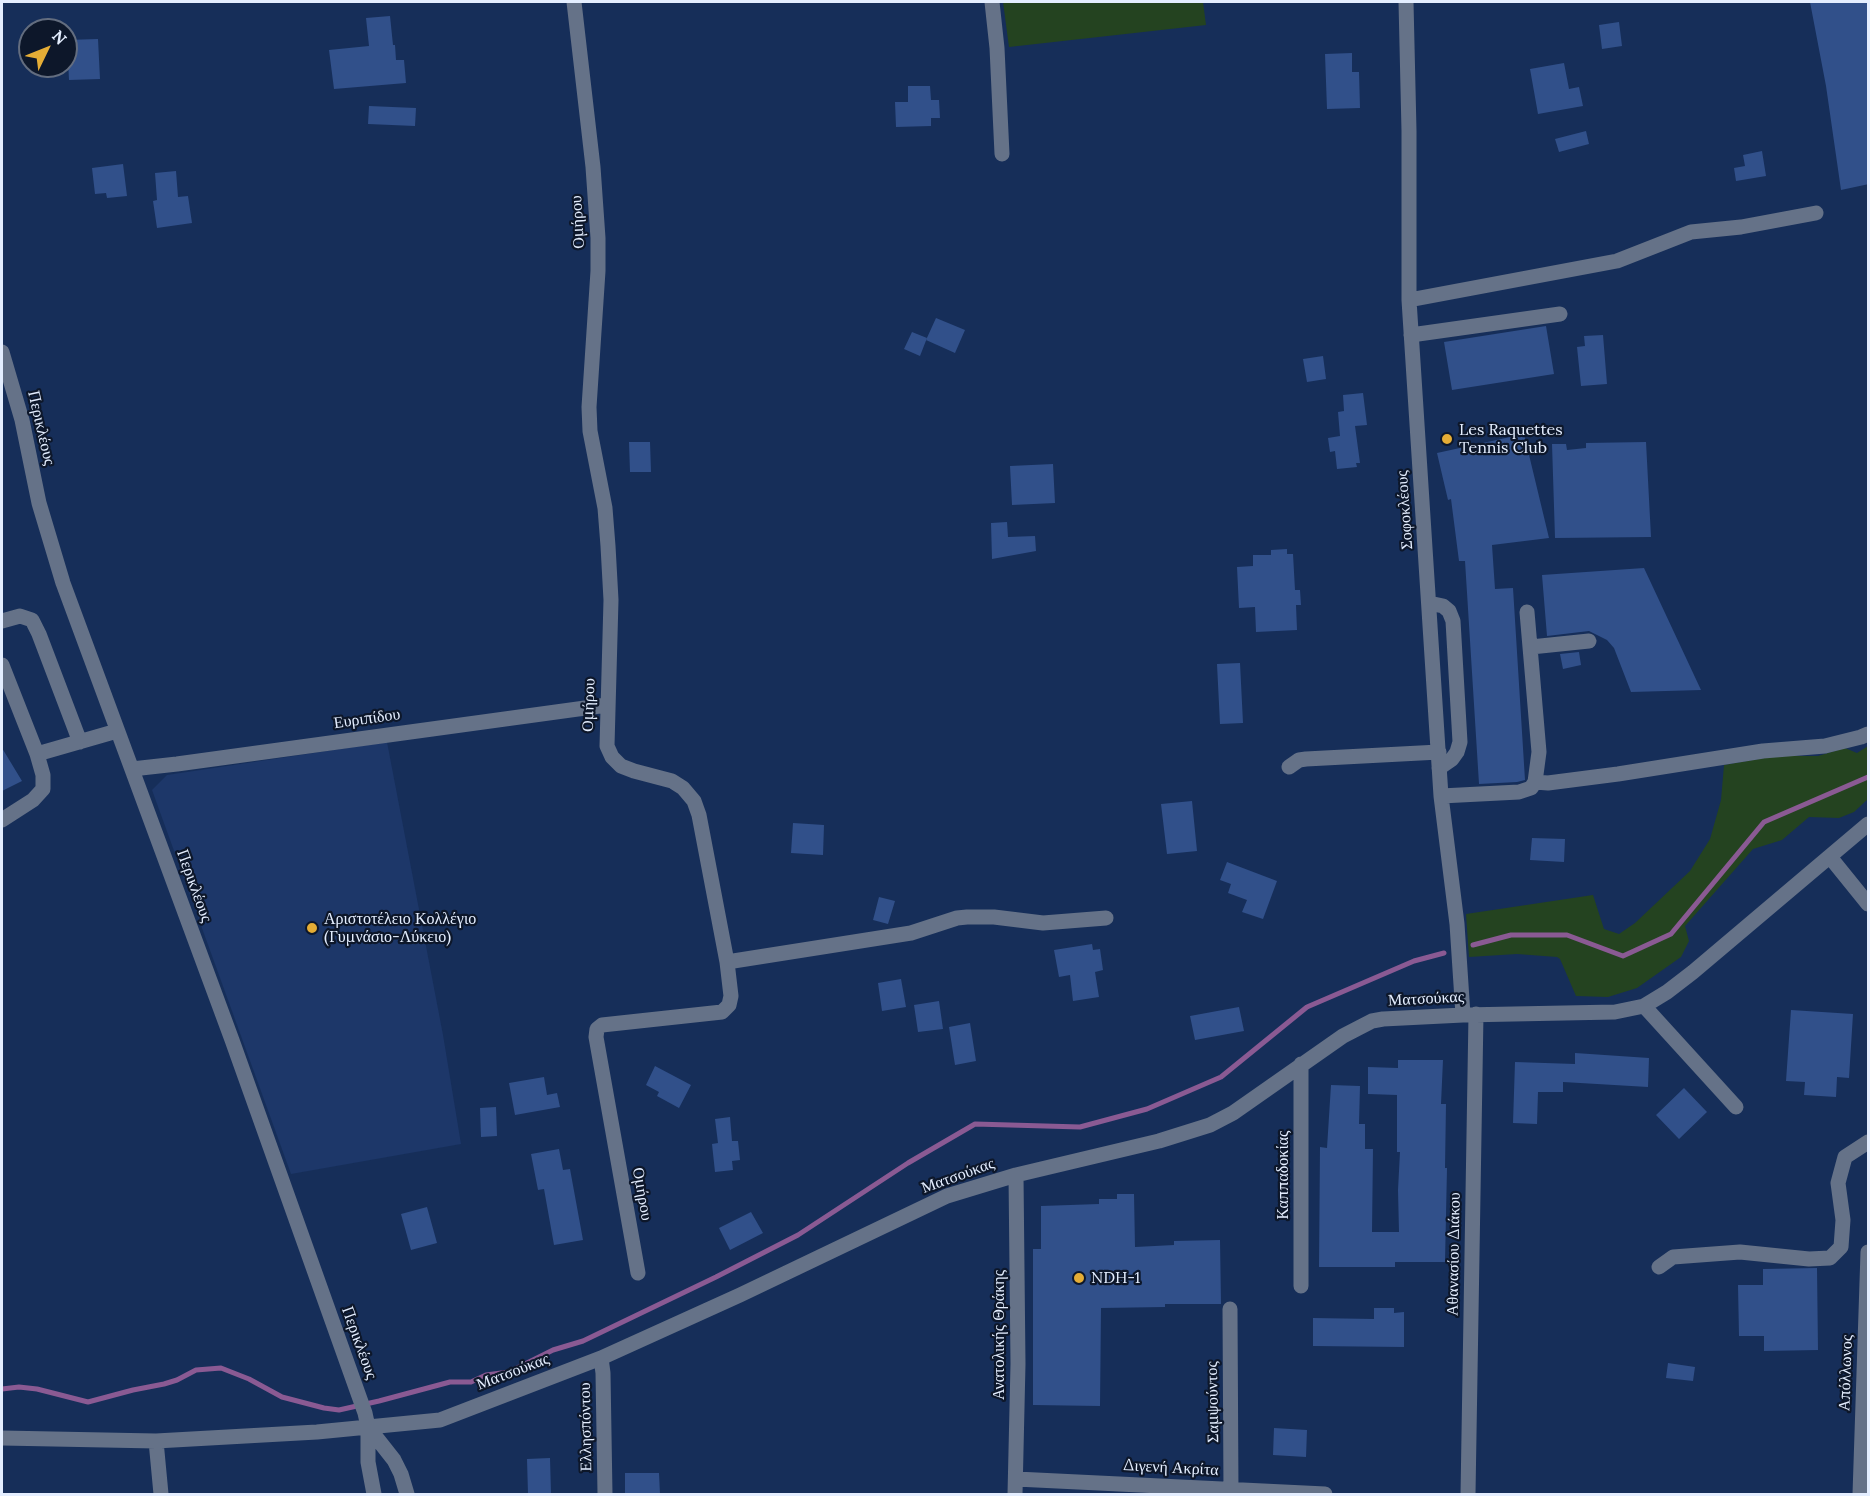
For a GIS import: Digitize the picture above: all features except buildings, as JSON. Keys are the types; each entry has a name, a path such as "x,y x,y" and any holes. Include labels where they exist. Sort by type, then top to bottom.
{"street":[{"name":"Ομήρου","path":"574,2 593,167 598,238 589,420 605,508 608,546 610,609 606,746 615,762 634,771 672,781 683,788 694,801 699,815 727,962 731,996 725,1010 700,1015 602,1025 596,1031 638,1273"},
{"path":"992,2 1002,154"},
{"name":"Σοφοκλέους","path":"1406,2 1411,335 1438,752 1448,860 1470,1015"},
{"path":"1409,300 1617,261 1691,232 1741,227 1816,213"},
{"path":"1411,335 1560,314"},
{"name":"Περικλέους","path":"2,352 22,420 39,503 54,555 366,1420"},
{"path":"1430,603 1443,606 1449,611 1453,621 1460,742 1452,759 1440,768"},
{"path":"1442,796 1519,792 1531,788 1535,782 1539,752 1527,612"},
{"path":"2,621 20,615 32,620 80,742"},
{"path":"1531,647 1589,641"},
{"path":"2,665 43,775 43,789 33,801 2,820"},
{"name":"Ευριπίδου","path":"132,769 607,705"},
{"path":"37,754 117,731"},
{"path":"1535,782 1548,783 1618,774 1763,751 1825,746 1869,734"},
{"path":"1289,767 1299,760 1306,759 1438,752"},
{"name":"Ματσούκας","path":"2,1438 156,1442 317,1432 366,1420 440,1420 601,1358 947,1196 1016,1175 1198,1130 1233,1113 1343,1036 1372,1021 1470,1015 1615,1012 1644,1006 1693,972 1869,824"},
{"path":"1830,857 1869,904"},
{"path":"727,962 911,933 967,916 1043,923 1106,918"},
{"path":"1644,1006 1736,1107"},
{"name":"Αθανασίου Διάκου","path":"1468,1494 1470,1015"},
{"name":"Καππαδοκίας","path":"1301,1064 1301,1286"},
{"path":"1659,1267 1672,1257 1740,1252 1830,1258 1841,1247 1843,1220 1838,1183 1845,1157 1869,1142"},
{"name":"Ανατολικής Θράκης","path":"1016,1175 1018,1364 1016,1487"},
{"name":"Απόλλωνος","path":"1860,1494 1869,1252"},
{"name":"Σαμψούντος","path":"1230,1309 1232,1492"},
{"name":"Ελλησπόντου","path":"601,1358 605,1494"},
{"path":"366,1420 368,1462 374,1494"},
{"path":"366,1420 394,1460 401,1474 406,1494"},
{"path":"156,1442 161,1494"},
{"name":"Διγενή Ακρίτα","path":"1016,1487 1325,1494"}],"shaded area":[{"name":"Αριστοτέλειο Κολλέγιο (Γυμνάσιο-Λύκειο)","path":"387,742 443,1035 461,1144 291,1174 152,790 167,775"}],"green space":[{"path":"1003,2 1203,2 1206,25 1009,47"},
{"path":"1868,746 1868,799 1854,812 1839,818 1809,817 1782,840 1753,849 1685,926 1689,941 1681,957 1637,988 1608,997 1576,996 1560,959 1557,957 1517,954 1469,957 1466,914 1593,895 1604,929 1619,934 1635,923 1690,871 1710,839 1721,800 1724,765 1776,756 1818,756 1845,748 1857,753"}],"waterway":[{"path":"1473,945 1511,935 1567,935 1623,956 1671,934 1764,822 1868,777"},
{"path":"2,1389 19,1387 37,1389 88,1402 164,1384 196,1370 221,1368 249,1379 282,1397 339,1410 450,1382 471,1382 486,1375 509,1372 553,1350 583,1341 798,1235 908,1163 975,1124 1080,1127 1147,1109 1221,1077 1307,1007 1414,961 1444,953"}],"place":[{"name":"Les Raquettes Tennis Club","path":"1447,439"},
{"name":"Αριστοτέλειο Κολλέγιο (Γυμνάσιο-Λύκειο)","path":"312,928"},
{"name":"NDH-1","path":"1079,1278"}]}
